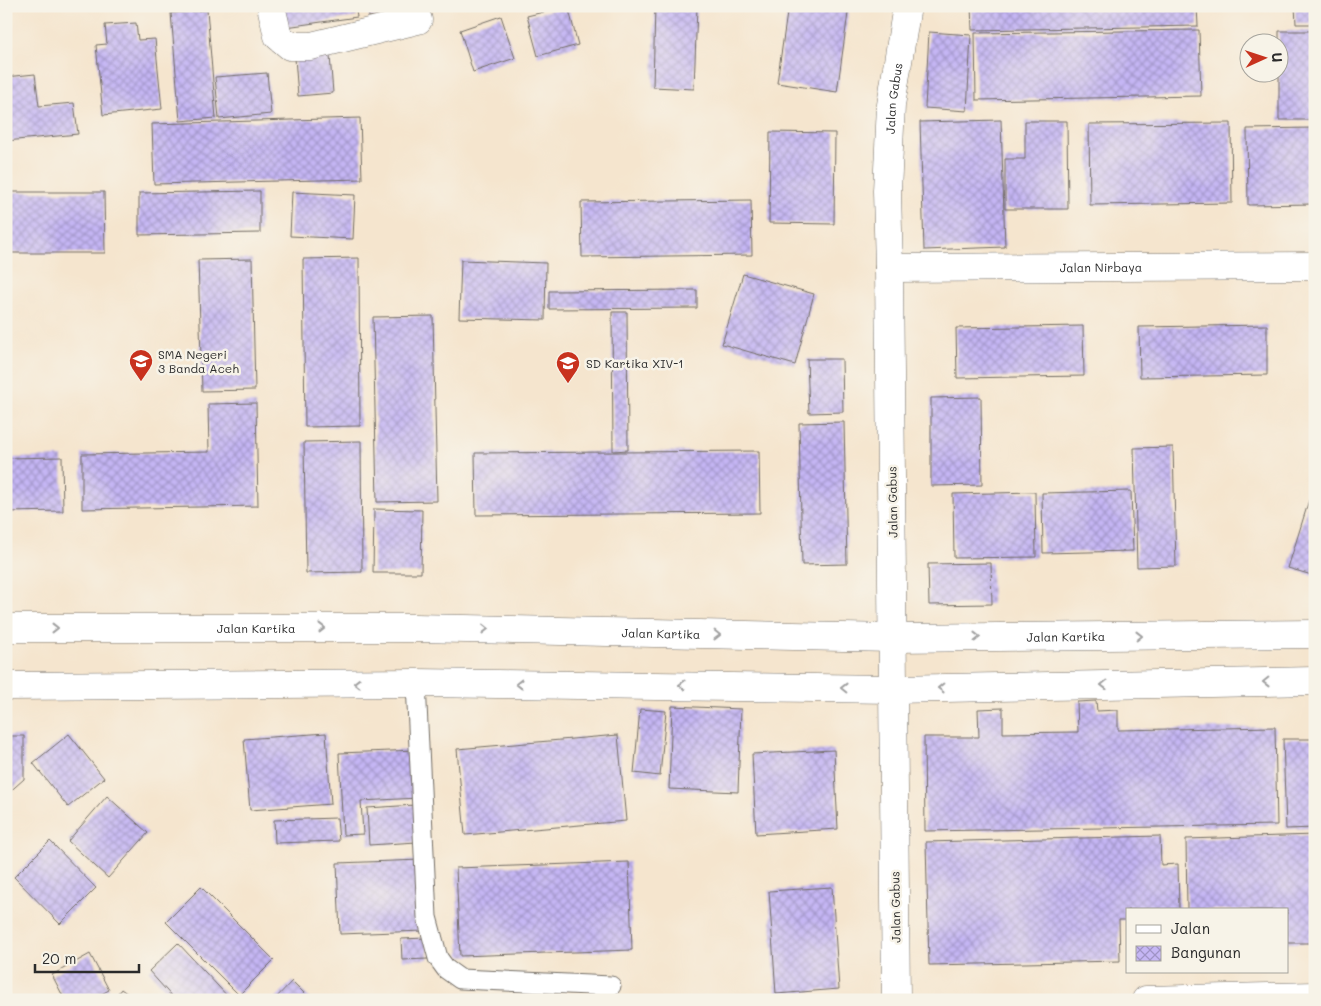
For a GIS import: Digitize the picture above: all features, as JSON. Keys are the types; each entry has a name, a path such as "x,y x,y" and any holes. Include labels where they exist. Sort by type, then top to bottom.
{"street":[{"path":"271,6 278,36 290,46 311,46 418,20"},
{"name":"Jalan Gabus","path":"896,1000 887,191 891,106 907,6"},
{"name":"Jalan Nirbaya","path":"889,268 1315,266"},
{"name":"Jalan Kartika","path":"6,628 415,628 893,638 1315,634"},
{"path":"6,686 416,683 893,689 1315,681"},
{"path":"1146,1000 1315,996"}],"lane":[{"path":"416,683 428,917 438,958 446,969 460,979 611,986"}],"building":[{"path":"283,6 355,6 357,17 286,27"},
{"path":"368,6 427,6 428,9 369,17"},
{"path":"568,6 578,45 538,56 527,16"},
{"path":"655,6 697,6 694,89 653,87"},
{"path":"788,6 849,6 837,92 777,83"},
{"path":"971,6 1197,6 1198,26 972,30"},
{"path":"1295,6 1315,6 1315,24 1296,24"},
{"path":"207,10 216,118 180,121 171,13"},
{"path":"501,16 515,58 473,72 460,30"},
{"path":"136,23 138,40 155,39 162,109 103,115 96,45 107,44 105,25"},
{"path":"1199,30 1201,96 976,100 975,33"},
{"path":"1315,31 1315,120 1279,120 1279,82 1288,82 1288,32 1279,32"},
{"path":"929,32 971,35 967,111 925,108"},
{"path":"330,56 333,93 298,96 295,58"},
{"path":"267,73 271,114 219,119 215,77"},
{"path":"35,74 39,106 74,103 78,134 6,141 6,77"},
{"path":"360,118 362,179 154,184 152,124"},
{"path":"1001,120 1005,247 924,250 920,122"},
{"path":"1025,121 1067,121 1068,209 1005,209 1005,159 1025,159"},
{"path":"1231,123 1232,203 1090,205 1089,124"},
{"path":"1315,128 1315,204 1248,205 1247,129"},
{"path":"770,132 835,133 834,224 769,223"},
{"path":"260,191 260,233 139,235 139,193"},
{"path":"6,192 104,192 105,253 6,253"},
{"path":"292,192 355,195 353,239 290,236"},
{"path":"751,200 752,255 582,257 581,202"},
{"path":"359,258 360,426 305,427 303,259"},
{"path":"252,259 255,390 202,391 198,260"},
{"path":"461,260 546,263 545,320 459,318"},
{"path":"743,274 814,294 795,365 722,344"},
{"path":"697,290 697,308 549,309 549,291"},
{"path":"612,312 627,312 628,450 613,451"},
{"path":"433,316 437,501 377,502 373,317"},
{"path":"1267,325 1267,375 1140,377 1139,327"},
{"path":"1083,326 1084,376 957,378 956,328"},
{"path":"807,359 842,359 843,412 809,413"},
{"path":"981,397 982,485 931,486 931,398"},
{"name":"SMA Negeri 3 Banda Aceh","path":"256,403 258,506 82,509 82,454 209,452 208,404"},
{"path":"844,422 847,564 802,565 799,423"},
{"path":"361,441 362,572 306,573 304,442"},
{"path":"1173,447 1176,566 1137,567 1134,448"},
{"path":"759,451 760,513 476,515 475,453"},
{"path":"62,457 63,511 6,512 6,458"},
{"path":"1131,491 1133,551 1043,553 1042,493"},
{"path":"1035,492 1036,557 954,558 953,494"},
{"path":"1309,500 1315,502 1315,576 1288,568"},
{"path":"374,509 422,510 421,573 373,573"},
{"path":"991,563 992,604 929,605 928,564"},
{"path":"1096,701 1097,711 1118,710 1118,730 1275,727 1277,825 925,831 924,737 979,737 978,709 1003,708 1003,733 1078,732 1077,702"},
{"path":"672,706 741,709 738,792 669,789"},
{"path":"640,709 666,711 660,776 634,773"},
{"path":"326,733 331,804 250,810 244,739"},
{"path":"69,734 104,778 68,807 33,763"},
{"path":"618,735 626,821 465,835 457,749"},
{"path":"6,736 24,736 24,779 6,795"},
{"path":"1283,739 1315,739 1315,828 1286,829"},
{"path":"416,750 418,798 361,801 363,834 343,835 339,753"},
{"path":"834,750 838,829 756,834 752,754"},
{"path":"107,796 148,833 108,878 68,841"},
{"path":"415,805 417,842 369,845 367,808"},
{"path":"337,818 339,841 275,843 274,820"},
{"path":"1315,835 1315,943 1288,943 1288,908 1187,908 1186,839"},
{"path":"1160,836 1161,865 1178,864 1179,908 1126,908 1126,920 1119,920 1120,961 929,965 926,842"},
{"path":"50,841 96,888 60,924 14,877"},
{"path":"422,860 424,931 340,934 337,863"},
{"path":"629,862 632,950 460,956 456,868"},
{"path":"201,887 274,960 239,995 166,922"},
{"path":"832,887 839,989 776,994 769,891"},
{"path":"427,938 428,959 402,960 401,939"},
{"path":"178,943 231,1000 175,1000 149,971"},
{"path":"90,954 109,990 90,1000 65,1000 52,975"},
{"path":"292,981 311,1000 274,1000"},
{"path":"121,989 136,1000 113,1000"}],"place":[{"name":"SMA Negeri 3 Banda Aceh","path":"141,382"},
{"name":"SD Kartika XIV-1","path":"568,384"}]}
